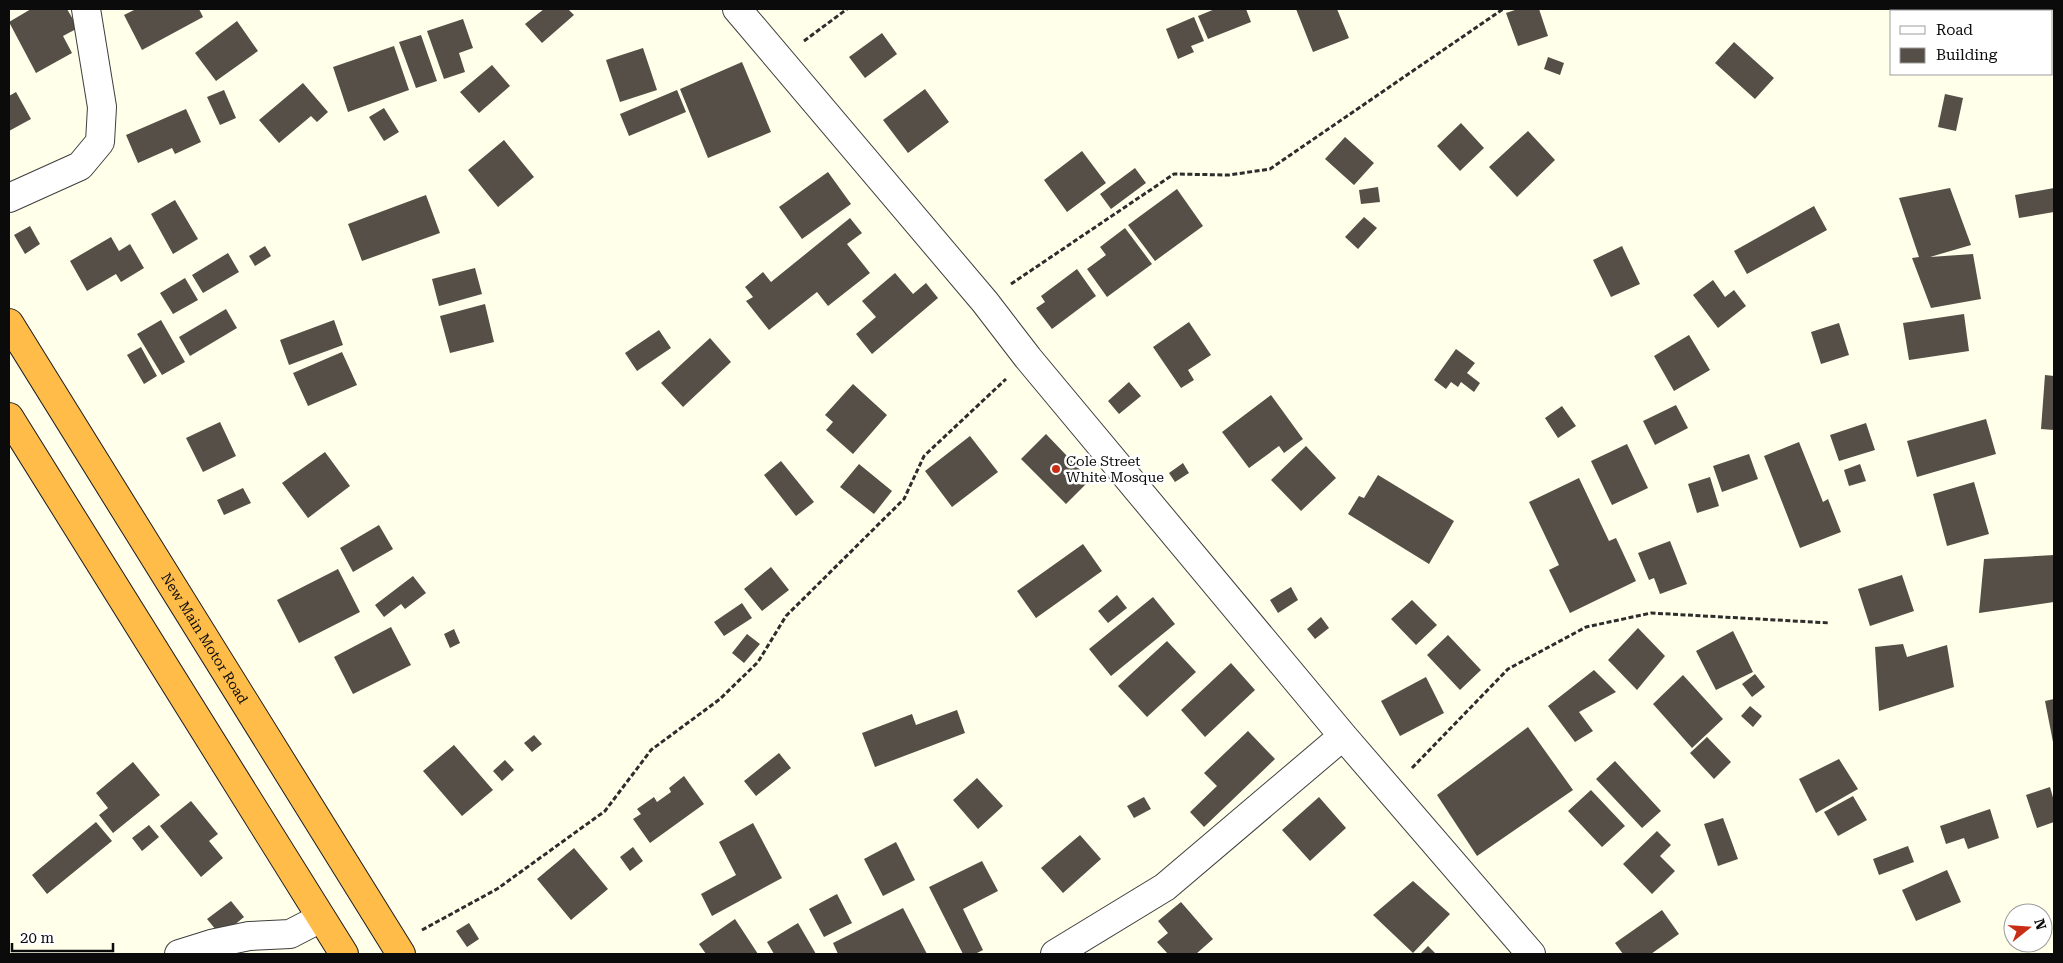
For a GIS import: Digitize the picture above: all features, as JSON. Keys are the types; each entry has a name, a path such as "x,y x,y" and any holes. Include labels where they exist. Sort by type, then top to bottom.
{"highway":[{"name":"New Main Motor Road","path":"9,323 398,950"},
{"path":"9,417 344,954"}],"street":[{"path":"9,198 80,166 100,142 102,107 86,9"},
{"path":"737,9 985,302 1028,358 1343,736 1531,954"},
{"path":"1055,954 1165,887 1343,736"},
{"path":"179,954 211,944 249,936 290,934 321,918"}],"path":[{"path":"780,59 847,9"},
{"path":"985,302 1174,174 1228,175 1270,169 1503,9"},
{"path":"398,950 497,889 605,811 651,750 720,699 758,662 786,616 904,499 924,456 1028,358"},
{"path":"1390,790 1508,669 1586,627 1651,613 1830,623"}],"building":[{"path":"31,9 67,9 78,28 63,36 72,53 36,73 9,22"},
{"path":"136,9 199,9 203,17 142,50 124,15"},
{"path":"544,9 568,9 574,15 542,43 525,24"},
{"path":"1215,9 1246,9 1251,22 1208,39 1198,16"},
{"path":"1296,9 1337,9 1349,38 1313,52"},
{"path":"1518,9 1539,9 1548,36 1518,46 1506,13"},
{"path":"1194,17 1204,41 1191,46 1194,52 1178,59 1166,29"},
{"path":"463,19 473,48 459,53 465,72 444,79 427,31"},
{"path":"237,21 258,51 216,81 195,53"},
{"path":"882,33 897,54 865,78 849,57"},
{"path":"421,35 437,81 416,88 399,42"},
{"path":"1734,42 1774,78 1755,99 1715,63"},
{"path":"394,46 409,90 348,112 333,67"},
{"path":"643,48 657,90 620,102 606,60"},
{"path":"1548,57 1564,63 1560,75 1544,69"},
{"path":"742,62 771,132 708,158 680,89"},
{"path":"492,65 510,86 479,113 460,92"},
{"path":"303,83 328,112 317,122 311,116 279,143 259,120"},
{"path":"925,89 949,122 908,153 883,120"},
{"path":"224,90 236,118 220,125 207,97"},
{"path":"677,90 686,112 629,136 620,114"},
{"path":"16,92 31,119 9,131 9,96"},
{"path":"1945,94 1963,98 1956,131 1938,127"},
{"path":"384,108 399,132 384,141 369,117"},
{"path":"186,109 201,142 175,154 172,148 138,163 126,135"},
{"path":"1461,123 1484,148 1460,171 1437,146"},
{"path":"1528,131 1555,160 1517,197 1489,167"},
{"path":"1345,137 1374,163 1354,185 1325,159"},
{"path":"504,140 534,177 498,207 468,170"},
{"path":"1082,151 1106,183 1067,212 1044,180"},
{"path":"1135,168 1146,183 1111,209 1100,194"},
{"path":"828,172 851,204 802,239 779,207"},
{"path":"1378,187 1380,202 1361,204 1359,190"},
{"path":"1950,188 1971,245 1930,257 1973,254 1981,299 1931,308 1912,258 1919,257 1899,198"},
{"path":"2054,188 2054,212 2019,218 2015,195"},
{"path":"1177,189 1203,226 1155,261 1128,225"},
{"path":"426,195 440,233 362,261 348,224"},
{"path":"175,200 198,239 173,254 151,214"},
{"path":"1814,206 1827,230 1747,274 1734,251"},
{"path":"1364,217 1377,228 1358,249 1345,237"},
{"path":"850,218 862,233 847,244 870,273 828,306 817,292 769,330 746,301 753,297 745,287 763,272 771,282"},
{"path":"30,226 40,244 25,254 14,235"},
{"path":"1125,228 1152,264 1107,297 1087,269 1106,255 1100,247"},
{"path":"111,237 119,251 130,244 144,268 121,282 116,274 87,291 70,261"},
{"path":"265,246 271,256 255,266 249,256"},
{"path":"1622,246 1640,284 1611,297 1593,260"},
{"path":"228,253 239,272 203,293 192,275"},
{"path":"475,268 482,294 439,306 432,279"},
{"path":"1077,269 1096,296 1052,329 1036,308 1045,302 1041,296"},
{"path":"895,273 913,294 926,283 938,298 872,354 856,334 876,317 862,301"},
{"path":"185,278 198,300 173,314 160,293"},
{"path":"1713,280 1725,297 1734,290 1746,306 1718,328 1693,295"},
{"path":"485,304 494,342 450,353 440,316"},
{"path":"226,309 237,328 190,356 179,337"},
{"path":"1964,314 1969,351 1909,360 1903,323"},
{"path":"161,320 185,362 162,375 137,334"},
{"path":"334,320 343,345 289,365 280,340"},
{"path":"1189,322 1211,355 1188,370 1194,380 1181,388 1153,347"},
{"path":"1839,323 1849,355 1821,364 1811,332"},
{"path":"659,330 671,348 637,371 625,353"},
{"path":"1689,335 1710,370 1674,391 1654,356"},
{"path":"710,338 731,362 683,407 661,383"},
{"path":"141,347 157,376 144,384 127,355"},
{"path":"1456,349 1475,363 1467,373 1480,383 1474,392 1461,382 1458,387 1451,382 1446,389 1434,380"},
{"path":"342,352 357,385 308,406 293,373"},
{"path":"2045,375 2054,376 2054,430 2041,429"},
{"path":"1129,382 1141,396 1119,414 1108,401"},
{"path":"853,384 887,415 853,454 826,430 833,422 825,415"},
{"path":"1271,395 1303,439 1284,453 1279,446 1249,468 1222,432"},
{"path":"1676,405 1688,428 1655,445 1643,421"},
{"path":"1562,406 1576,426 1558,438 1545,418"},
{"path":"1986,419 1996,454 1917,477 1907,441"},
{"path":"220,422 236,456 203,472 186,438"},
{"path":"1866,423 1875,450 1839,461 1830,435"},
{"name":"Cole Street White Mosque","path":"1046,434 1090,480 1066,504 1021,459"},
{"path":"970,436 998,472 952,507 925,471"},
{"path":"1799,442 1823,502 1828,499 1841,532 1800,548 1764,456"},
{"path":"1627,444 1648,488 1612,505 1591,461"},
{"path":"1306,446 1336,478 1301,511 1271,480"},
{"path":"325,452 350,486 308,518 282,483"},
{"path":"1749,454 1758,479 1722,492 1713,466"},
{"path":"781,461 814,502 796,516 764,475"},
{"path":"1183,463 1189,473 1175,482 1169,473"},
{"path":"859,464 892,491 874,514 840,487"},
{"path":"1860,464 1866,481 1849,486 1844,470"},
{"path":"1378,475 1454,521 1429,564 1348,514 1359,496 1364,498"},
{"path":"1710,477 1719,506 1697,513 1688,484"},
{"path":"1579,478 1609,541 1616,538 1636,581 1570,613 1549,570 1559,565 1529,502"},
{"path":"1974,482 1989,534 1947,546 1933,494"},
{"path":"243,488 251,503 224,515 217,500"},
{"path":"379,525 393,549 353,572 340,548"},
{"path":"1670,541 1687,584 1660,594 1654,578 1649,580 1638,553"},
{"path":"1083,544 1102,571 1036,618 1017,591"},
{"path":"2054,555 2054,602 1979,613 1984,559"},
{"path":"771,567 789,590 762,611 744,589"},
{"path":"338,569 360,612 299,643 277,600"},
{"path":"1902,575 1914,611 1870,626 1858,589"},
{"path":"413,576 426,593 405,609 401,604 384,617 375,605"},
{"path":"1291,587 1298,600 1278,613 1270,600"},
{"path":"1117,595 1127,608 1108,623 1098,611"},
{"path":"1153,597 1175,624 1111,676 1089,649"},
{"path":"1412,600 1437,625 1416,645 1391,619"},
{"path":"742,603 752,618 724,636 714,622"},
{"path":"1321,617 1329,628 1315,639 1307,629"},
{"path":"391,627 411,665 353,694 334,657"},
{"path":"1638,628 1665,656 1637,690 1608,660"},
{"path":"454,629 460,643 450,648 444,634"},
{"path":"1733,631 1753,672 1716,690 1696,651"},
{"path":"747,634 760,644 744,663 732,653"},
{"path":"1448,635 1481,670 1460,690 1427,655"},
{"path":"1167,641 1196,672 1147,717 1118,686"},
{"path":"1903,644 1907,657 1947,645 1954,687 1879,711 1875,647"},
{"path":"1231,663 1255,690 1205,737 1181,710"},
{"path":"1594,670 1616,692 1579,712 1593,731 1575,742 1548,706"},
{"path":"1755,674 1765,687 1752,697 1742,684"},
{"path":"1683,675 1723,719 1692,748 1653,704"},
{"path":"1426,677 1444,713 1400,736 1381,701"},
{"path":"2054,699 2054,741 2053,742 2045,701"},
{"path":"1750,706 1762,716 1753,727 1741,716"},
{"path":"957,710 965,733 875,767 862,733 912,714 916,725"},
{"path":"1528,727 1573,790 1477,856 1437,795"},
{"path":"1248,731 1275,759 1204,827 1190,812 1217,786 1204,773"},
{"path":"534,735 542,744 532,752 524,743"},
{"path":"1707,737 1731,762 1714,779 1690,753"},
{"path":"454,745 493,790 462,816 423,771"},
{"path":"779,753 791,768 756,796 744,781"},
{"path":"1839,759 1858,789 1816,813 1799,779"},
{"path":"505,760 514,770 502,781 493,771"},
{"path":"1615,761 1661,811 1642,828 1596,779"},
{"path":"133,762 160,795 113,833 99,815 108,808 96,793"},
{"path":"684,776 704,804 650,843 633,819 641,814 637,809 654,797 657,802 671,792 669,788"},
{"path":"977,778 1003,806 978,829 953,800"},
{"path":"2050,787 2054,801 2054,822 2037,828 2026,795"},
{"path":"1591,790 1625,826 1602,847 1568,811"},
{"path":"1853,796 1867,820 1838,836 1824,812"},
{"path":"1144,797 1151,809 1134,818 1127,806"},
{"path":"1319,797 1346,828 1310,861 1282,830"},
{"path":"191,801 218,834 209,841 223,858 201,877 160,826"},
{"path":"1990,809 1999,838 1968,849 1964,838 1946,844 1940,826"},
{"path":"1723,818 1738,859 1718,866 1704,824"},
{"path":"96,822 112,841 47,894 32,875"},
{"path":"753,823 782,878 712,916 701,894 736,875 719,842"},
{"path":"149,825 159,837 142,851 132,838"},
{"path":"1657,831 1671,845 1660,856 1675,871 1652,894 1623,864"},
{"path":"1080,835 1101,859 1063,893 1041,868"},
{"path":"896,842 915,880 883,896 864,859"},
{"path":"1908,846 1914,862 1879,875 1873,859"},
{"path":"633,847 643,861 630,871 620,857"},
{"path":"574,848 608,889 571,920 537,879"},
{"path":"982,861 998,891 963,909 983,950 975,954 963,954 929,887"},
{"path":"1947,870 1961,902 1916,921 1902,890"},
{"path":"1413,881 1450,914 1413,953 1373,915"},
{"path":"837,894 852,923 824,937 809,909"},
{"path":"231,901 244,917 221,936 207,919"},
{"path":"1181,902 1213,939 1196,954 1168,954 1157,942 1168,933 1158,921"},
{"path":"903,908 927,954 838,954 833,943"},
{"path":"1662,910 1679,934 1651,954 1623,954 1615,943"},
{"path":"735,919 758,954 706,954 699,944"},
{"path":"469,923 479,939 467,947 456,931"},
{"path":"798,923 816,954 774,954 767,942"},
{"path":"1428,946 1436,954 1420,954"}],"place":[{"name":"Cole Street White Mosque","path":"1056,469"}]}
